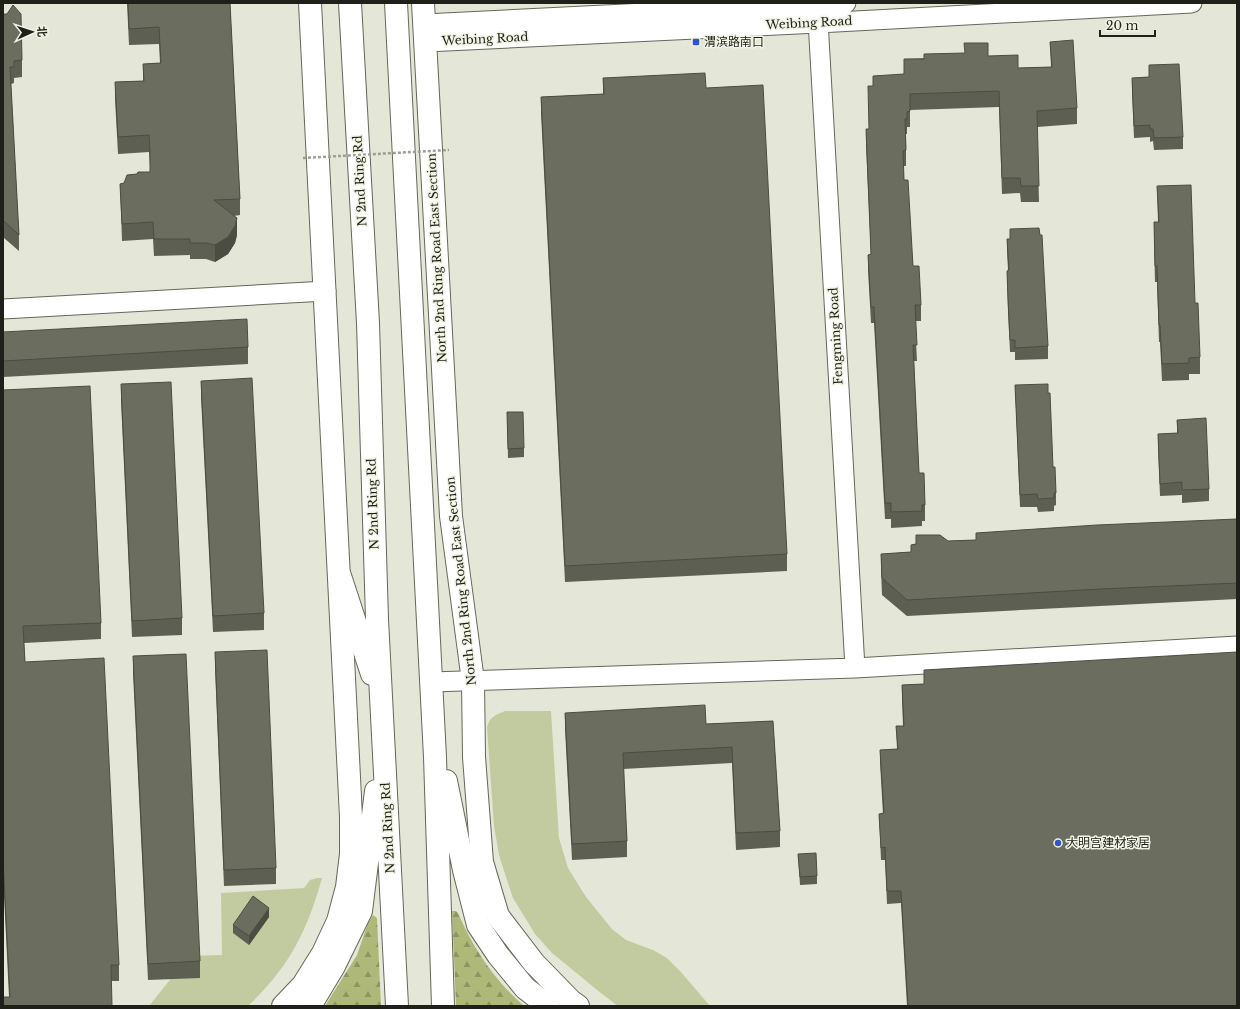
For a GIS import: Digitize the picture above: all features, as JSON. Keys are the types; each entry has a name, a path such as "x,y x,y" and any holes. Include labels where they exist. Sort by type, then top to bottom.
{"main road":[{"path":"283,1006 302,985 323,953 338,921 348,881 351,854 351,817 340,576 310,3"},
{"name":"N 2nd Ring Rd","path":"350,3 368,324 377,619 397,1006"},
{"path":"396,3 431,682 443,1006"},
{"name":"North 2nd Ring Road East Section","path":"424,23 451,516 473,681 474,756 482,862 498,916 534,963 571,1001 578,1006"},
{"path":"340,576 382,702"},
{"path":"432,706 464,870 478,925 498,955 524,988 548,1006"},
{"path":"310,1006 334,966 361,911 384,735"}],"street":[{"name":"Weibing Road","path":"424,23 846,3"},
{"name":"Weibing Road","path":"424,23 818,23 1192,3"},
{"name":"Fengming Road","path":"817,4 855,668"},
{"path":"3,309 326,291"},
{"path":"431,682 855,668 1237,646"}],"path":[{"path":"303,158 449,150"}],"green space":[{"path":"505,711 551,711 559,838 568,868 586,897 612,929 626,940 653,950 667,958 710,1006 618,1006 552,953 535,934 513,898 499,855 494,826 487,727 493,717"},
{"path":"322,878 310,915 295,948 275,977 248,1006 149,1006 189,956 222,955 221,893 304,888 310,880"},
{"path":"452,911 456,911 458,913 471,939 494,975 524,1006 456,1006"},
{"path":"373,915 377,918 381,1006 325,1006 357,955 368,923"}],"building":[{"path":"128,3 230,3 240,199 214,200 237,218 235,226 228,237 215,245 206,243 190,243 190,239 154,239 153,222 122,224 120,184 124,183 127,175 137,174 138,172 150,172 150,150 149,135 118,137 115,82 144,81 143,64 161,63 159,27 129,29"},
{"path":"13,5 21,14 22,60 14,61 14,67 10,67 19,235 3,221 3,14 7,14"},
{"path":"1073,40 1077,108 1037,111 1039,186 1021,186 1020,178 1002,178 999,91 910,94 910,111 907,112 907,119 905,119 906,150 903,151 904,180 908,180 913,266 919,266 921,305 915,305 917,345 913,345 919,473 924,473 925,505 922,505 922,511 891,512 891,503 885,503 874,307 871,307 868,255 871,254 866,129 869,129 868,86 873,86 873,76 904,74 904,59 924,59 924,54 965,53 964,43 988,43 988,56 1018,55 1018,68 1052,67 1050,42"},
{"path":"1179,64 1183,137 1154,138 1153,129 1150,129 1150,125 1134,126 1132,78 1149,77 1149,65"},
{"path":"705,73 706,88 763,85 787,554 565,566 541,97 604,94 603,78"},
{"path":"1191,185 1195,303 1198,303 1200,357 1189,358 1189,363 1162,364 1157,266 1155,266 1154,222 1159,222 1157,186"},
{"path":"1039,228 1040,235 1042,235 1048,346 1015,348 1015,340 1010,340 1007,239 1010,239 1010,229"},
{"path":"247,319 248,347 3,361 3,332"},
{"path":"252,378 264,613 213,616 201,381"},
{"path":"171,382 182,618 132,621 121,384"},
{"path":"1048,384 1048,393 1050,393 1053,467 1055,467 1056,493 1054,493 1054,498 1038,499 1037,494 1020,495 1015,385"},
{"path":"90,386 101,623 23,626 25,662 104,658 119,965 111,965 112,1006 3,1006 3,997 10,997 3,859 3,390"},
{"path":"507,412 523,412 524,448 508,449"},
{"path":"1206,418 1209,489 1182,490 1182,482 1160,484 1158,434 1178,433 1177,420"},
{"path":"1237,519 1237,583 907,600 882,578 881,554 911,552 911,545 916,544 916,535 940,535 948,541 976,540 976,533 1097,525"},
{"path":"267,650 276,868 224,870 215,652"},
{"name":"大明宫建材家居","path":"1237,652 1237,1006 908,1006 901,891 887,891 885,847 881,848 879,814 884,813 880,750 898,749 896,726 904,726 902,685 924,684 924,670"},
{"path":"186,654 200,961 148,964 133,656"},
{"path":"705,705 706,724 773,721 780,831 736,833 732,747 623,753 627,841 572,844 565,713"},
{"path":"816,853 817,876 800,877 798,854"},
{"path":"253,896 269,908 249,936 233,925"}],"place":[{"name":"渭滨路南口","path":"696,42"},
{"name":"大明宫建材家居","path":"1058,843"}]}
